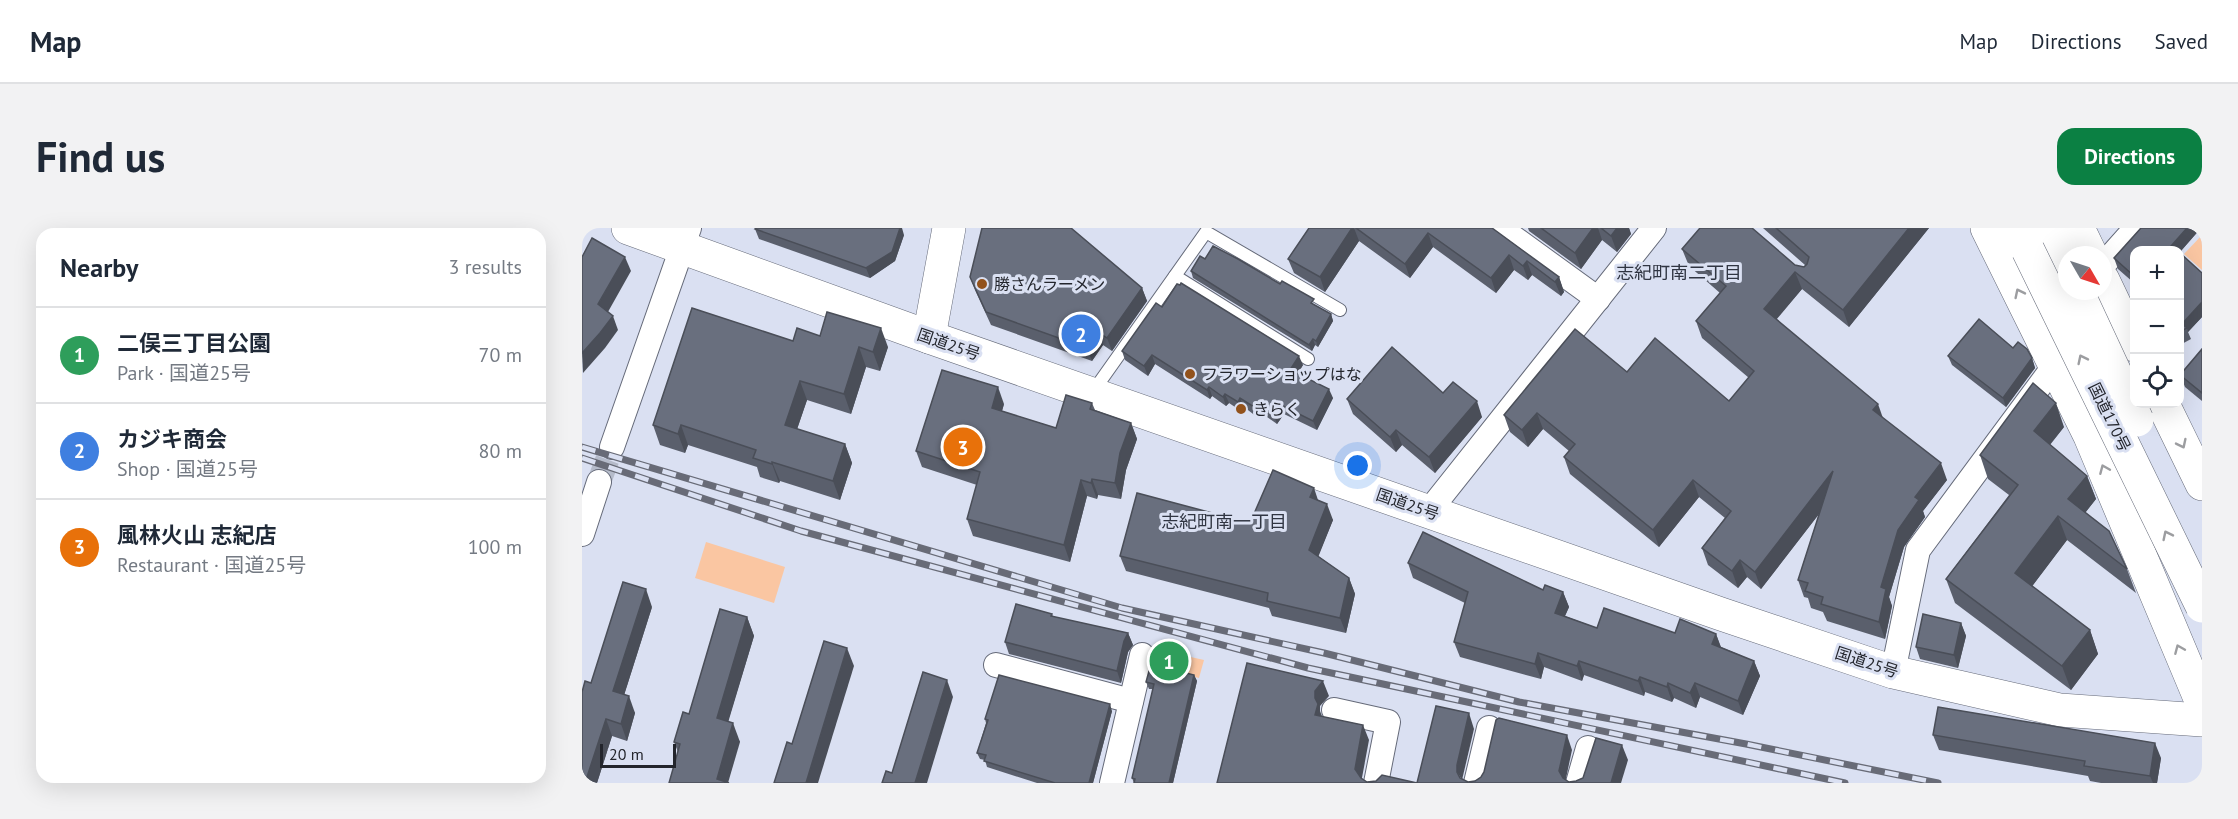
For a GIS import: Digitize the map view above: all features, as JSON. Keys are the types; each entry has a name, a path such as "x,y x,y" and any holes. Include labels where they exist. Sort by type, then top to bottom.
{"highway":[{"name":"国道25号","path":"628,228 686,239 929,337 1893,672 2060,710 2202,720"},
{"path":"929,337 949,228"},
{"path":"1987,228 2090,436 2202,703"},
{"path":"2045,234 2059,246"},
{"path":"2045,234 2058,255"},
{"name":"国道170号","path":"2045,234 2202,606"},
{"name":"国道170号","path":"2105,300 2202,556"},
{"path":"2109,300 2130,338"},
{"path":"2165,408 2202,484"},
{"path":"2153,586 2202,561"}],"street":[{"path":"1500,228 1598,299"},
{"path":"1429,511 1654,228"},
{"path":"2112,259 2136,228"},
{"path":"612,447 686,239"},
{"path":"1893,672 1918,550 2051,357"},
{"path":"582,534 599,482"},
{"path":"1112,783 1142,655"},
{"path":"996,665 1131,701"},
{"path":"1334,710 1388,722 1376,783"},
{"path":"1476,783 1489,728"},
{"path":"1578,783 1588,748"}],"lane":[{"path":"1091,394 1206,232 1340,310"},
{"path":"1174,276 1308,359"},
{"path":"2051,357 2084,300"}],"shaded area":[{"path":"2202,235 2202,270 2184,254"},
{"path":"706,542 785,567 774,603 695,578"},
{"path":"1138,645 1204,660 1199,678 1134,662"}],"building":[{"path":"756,228 900,228 892,252 866,268"},
{"path":"982,228 1071,228 1142,288 1107,338 1098,332 1087,348 986,312 970,277"},
{"path":"1309,228 1352,228 1320,277 1288,259"},
{"path":"1356,228 1492,228 1559,277 1555,282 1527,261 1523,266 1509,255 1491,278 1428,233 1405,264"},
{"path":"1541,228 1593,228 1575,253"},
{"path":"1601,228 1617,228 1611,236"},
{"path":"1700,228 1752,228 1795,265 1804,267 1809,257 1776,228 1909,228 1843,310 1795,272 1764,309 1878,404 1873,410 1941,463 1915,497 1919,500 1898,530 1881,587 1886,589 1879,622 1821,604 1823,597 1805,591 1808,583 1798,580 1833,471 1755,572 1740,560 1732,571 1702,548 1731,511 1693,480 1653,530 1564,457 1575,444 1537,413 1522,430 1504,415 1575,329 1627,372 1655,338 1729,401 1754,371 1696,321 1726,286 1682,249"},
{"path":"2141,228 2187,228 2171,246 2130,246 2130,272 2114,258"},
{"path":"592,238 625,257 598,304 613,316 582,353 582,257"},
{"path":"1213,246 1280,284 1282,281 1314,299 1311,303 1331,314 1316,341 1313,339 1309,345 1191,271 1200,256 1205,259"},
{"path":"2184,257 2202,273 2202,302 2184,322"},
{"path":"1181,283 1299,356 1290,370 1329,389 1313,421 1281,405 1274,415 1257,403 1254,407 1240,398 1238,402 1225,394 1223,397 1209,387 1207,390 1152,355 1144,366 1122,351 1156,303 1162,307 1177,284"},
{"path":"692,308 793,341 797,328 820,336 827,312 881,328 873,352 859,347 844,394 800,381 785,425 845,444 833,481 753,458 756,450 681,425 678,434 653,425"},
{"path":"1979,319 2013,348 2018,342 2027,349 2032,358 2003,398 1948,356"},
{"path":"1392,347 1443,393 1453,382 1477,401 1429,457 1396,430 1390,437 1347,399"},
{"path":"2202,349 2202,393 2184,378 2184,370"},
{"path":"942,370 998,387 992,408 1056,428 1066,395 1092,403 1090,409 1131,423 1120,453 1115,483 1092,479 1091,483 1081,480 1064,545 967,519 980,472 916,451"},
{"path":"2033,383 2056,403 2034,431 2087,476 2068,499 2109,531 2127,569 2058,516 2015,573 2090,630 2062,666 1946,579 2018,485 1980,455"},
{"path":"1273,470 1314,488 1310,497 1327,504 1309,550 1349,578 1340,618 1267,601 1268,593 1120,556 1137,493 1250,523"},
{"path":"1423,532 1543,590 1545,585 1563,592 1555,613 1597,628 1604,608 1675,633 1680,619 1716,634 1712,644 1754,661 1738,701 1695,683 1690,693 1668,683 1667,687 1640,677 1638,681 1579,661 1577,666 1538,653 1535,664 1454,642 1468,592 1408,563"},
{"path":"623,582 646,589 613,691 629,696 621,724 606,719 585,783 582,783 582,692 585,681 591,683"},
{"path":"1016,604 1052,614 1051,616 1128,633 1117,671 1005,642"},
{"path":"720,609 747,617 717,718 733,723 717,779 729,783 669,783 680,744 674,742 683,712 689,714"},
{"path":"1923,614 1961,623 1954,655 1916,647"},
{"path":"824,641 847,648 806,783 774,783 787,742 792,744"},
{"path":"1247,663 1323,681 1315,691 1318,704 1315,715 1363,725 1355,769 1361,778 1367,782 1376,781 1382,775 1417,783 1217,783"},
{"path":"1151,664 1194,675 1169,783 1134,783 1135,779 1132,778 1154,684 1146,682"},
{"path":"923,672 947,680 915,783 882,783 886,771 892,773"},
{"path":"999,675 1110,704 1089,783 1055,783 984,761 986,755 977,753"},
{"path":"1436,706 1469,713 1457,765 1460,778 1468,782 1475,781 1484,772 1496,720 1499,718 1567,735 1559,771 1569,782 1583,778 1596,738 1622,745 1611,783 1417,783"},
{"path":"1938,707 2155,743 2150,776 2084,766 2085,761 1933,735"}],"tunnel":[{"path":"599,482 612,447"}],"railway":[{"path":"582,447 1122,608 1324,653 1519,702 1746,744 1938,783"},
{"path":"582,458 801,531 1308,668 1845,783"}],"place":[{"name":"勝さんラーメン","path":"982,284"},
{"name":"カジキ商会","path":"1081,334"},
{"name":"フラワーショップはな","path":"1190,374"},
{"name":"きらく","path":"1241,409"},
{"name":"風林火山 志紀店","path":"963,447"},
{"name":"二俣三丁目公園","path":"1169,661"}],"district":[{"name":"志紀町南二丁目","path":"1679,272"},
{"name":"志紀町南一丁目","path":"1224,521"}]}
